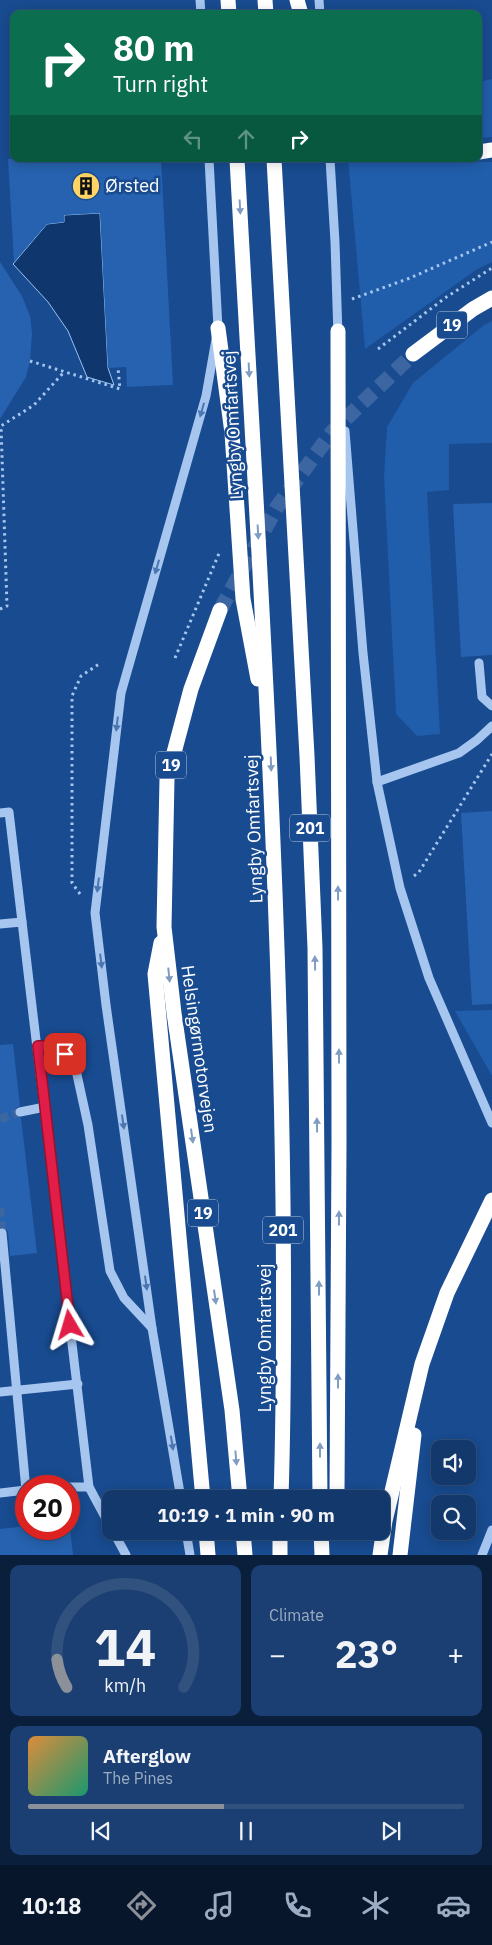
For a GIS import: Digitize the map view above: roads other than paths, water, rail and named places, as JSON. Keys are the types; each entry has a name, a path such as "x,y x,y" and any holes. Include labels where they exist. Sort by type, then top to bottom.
{"highway":[{"name":"Lyngby Omfartsvej","path":"237,162 270,737 281,1064 284,1422 281,1490"},
{"name":"201","path":"274,162 304,698 315,948 320,1490"},
{"name":"19","path":"413,354 473,309 492,298"},
{"path":"218,328 232,433 243,598 270,737"},
{"path":"337,1490 339,1154 338,331"},
{"name":"Helsingørmotorvejen","path":"220,610 191,689 167,779 164,927 174,1014 232,1410 239,1490"},
{"path":"164,927 155,974 202,1490"},
{"path":"380,1555 385,1521 422,1364 447,1293 492,1200"},
{"path":"400,1555 422,1364"},
{"path":"207,1540 208,1555"},
{"path":"244,1540 245,1555"},
{"path":"280,1540 280,1555"},
{"path":"321,1540 322,1555"}],"street":[{"path":"179,1490 152,1328 106,1005 95,913 121,693 206,396 218,328 209,162"},
{"path":"330,162 338,331 358,603 378,782 400,888 429,978 492,1123"},
{"path":"479,663 482,697 492,706"},
{"path":"378,782 459,754 478,740 492,726"},
{"path":"0,813 9,812 89,1486 102,1511"},
{"path":"0,924 22,922"},
{"path":"38,1046 56,1046 74,1061 88,1125 110,1271 124,1298 152,1328"},
{"path":"20,1112 45,1107"},
{"path":"2,1233 25,1475"},
{"path":"0,1392 78,1384"},
{"path":"80,1486 89,1486"},
{"path":"0,1493 15,1491"},
{"path":"482,1555 492,1530"},
{"path":"118,1540 126,1555"},
{"path":"188,1540 190,1555"}],"tunnel":[{"path":"220,610 277,507 332,432 413,354"},
{"path":"0,1119 20,1112"},
{"path":"0,1208 2,1233 0,1233"}],"place":[{"name":"Ørsted","path":"86,186"}]}
